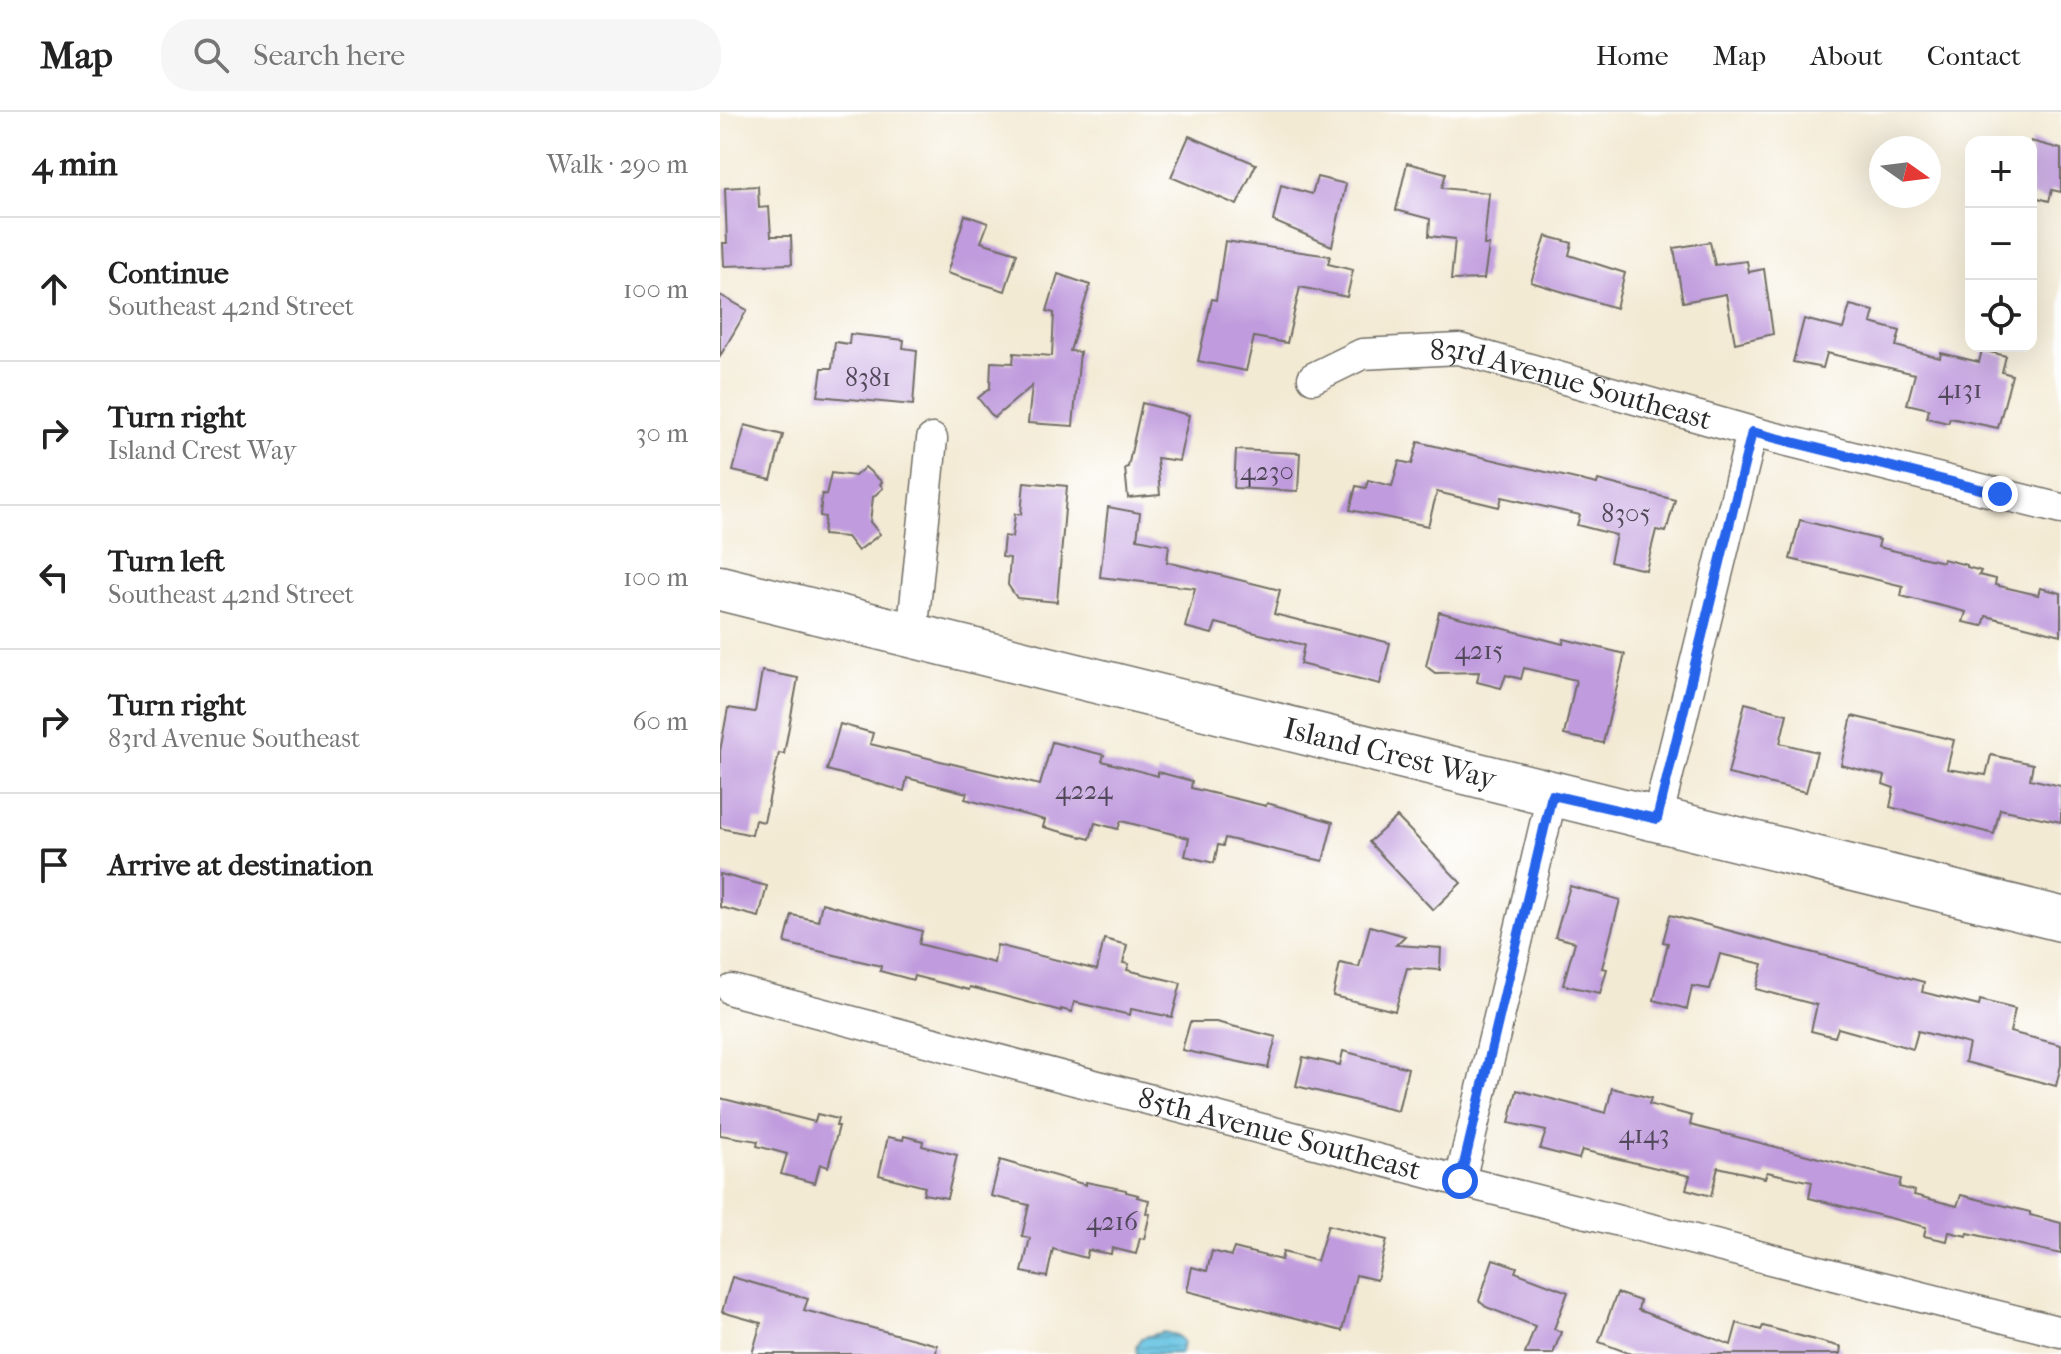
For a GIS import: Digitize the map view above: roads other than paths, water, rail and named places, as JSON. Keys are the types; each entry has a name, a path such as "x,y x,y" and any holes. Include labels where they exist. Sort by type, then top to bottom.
{"main road":[{"name":"Island Crest Way","path":"720,588 2061,919"}],"street":[{"name":"83rd Avenue Southeast","path":"1313,378 1362,354 1459,349 1752,432 2061,509"},
{"path":"1657,819 1752,432"},
{"path":"912,636 932,439"},
{"path":"1460,1181 1552,795"},
{"name":"85th Avenue Southeast","path":"732,990 1460,1181 2061,1332"}],"water":[{"path":"1163,1332 1176,1335 1183,1341 1181,1353 1137,1354 1136,1346 1141,1338"}]}
